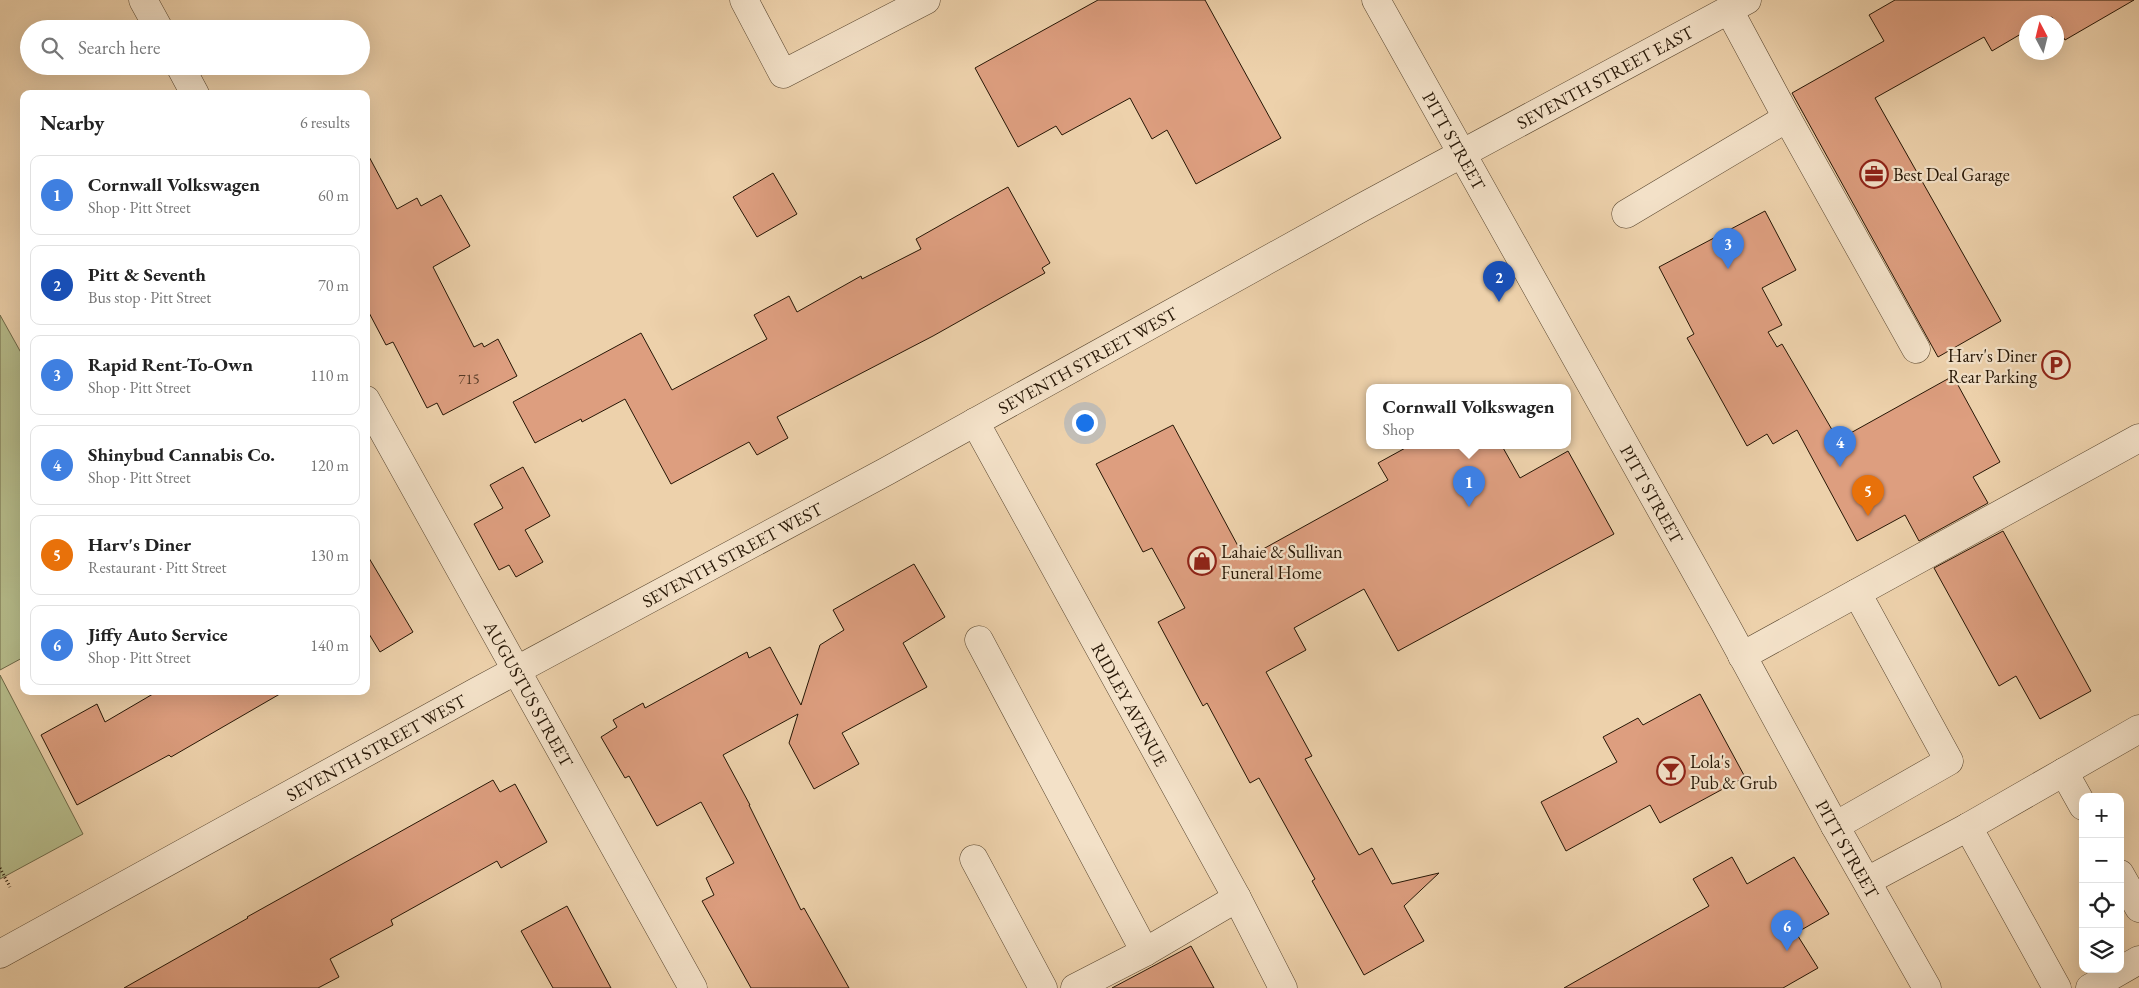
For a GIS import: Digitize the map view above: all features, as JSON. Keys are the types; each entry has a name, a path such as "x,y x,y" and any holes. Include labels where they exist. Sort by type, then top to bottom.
{"street":[{"path":"143,0 154,20"},
{"path":"744,0 783,74 926,0"},
{"name":"PITT STREET","path":"1376,0 1927,988"},
{"path":"1738,5 1787,118 1916,349"},
{"name":"SEVENTH STREET EAST","path":"1462,153 1738,5"},
{"path":"185,75 193,90"},
{"path":"1626,214 1787,118"},
{"name":"SEVENTH STREET WEST","path":"0,954 517,670 975,422 1462,153"},
{"name":"AUGUSTUS STREET","path":"370,407 693,988"},
{"name":"RIDLEY AVENUE","path":"975,422 1237,898 1283,988"},
{"path":"1742,656 2139,438"},
{"path":"1835,826 1949,761 1857,593"},
{"path":"979,640 1145,952"},
{"path":"1867,881 1968,827 2139,730"},
{"path":"2064,772 2079,799"},
{"path":"1968,827 2057,988"},
{"path":"974,859 1043,988"},
{"path":"2124,881 2139,908"},
{"path":"1075,988 1145,952 1237,898"},
{"path":"2090,988 2139,960"}],"path":[{"path":"0,868 10,886"}],"green space":[{"path":"0,315 20,351 20,659 0,670"},
{"path":"0,675 83,834 0,879"}],"building":[{"path":"1098,0 1205,0 1281,138 1196,184 1167,130 1152,139 1130,98 1062,135 1056,126 1018,147 975,68"},
{"path":"1895,0 2134,0 2065,40 2064,15 2019,15 2019,35 1992,51 1984,37 1875,98 2001,321 1938,357 1792,93 1884,41 1869,15"},
{"path":"370,158 397,209 417,198 421,206 441,195 470,246 433,267 474,347 482,343 484,347 498,339 517,376 443,415 437,403 427,408 393,342 386,345 370,315"},
{"path":"773,173 797,214 757,237 733,197"},
{"path":"1008,187 1050,263 1042,268 1045,273 933,336 777,417 788,438 757,455 749,442 671,484 625,399 582,422 581,419 535,443 513,402 641,333 672,390 767,339 754,315 789,296 797,312 861,276 862,279 921,249 916,239"},
{"path":"1765,211 1796,270 1762,288 1782,325 1768,332 1777,347 1782,344 1838,440 1953,376 2000,462 1973,477 1988,503 1919,541 1905,515 1857,541 1797,430 1773,444 1767,434 1747,446 1687,338 1694,334 1659,267"},
{"path":"1173,425 1245,559 1388,480 1378,463 1404,449 1504,449 1520,478 1568,451 1614,534 1398,651 1364,589 1294,628 1306,650 1266,672 1312,756 1305,759 1359,855 1372,848 1392,884 1439,873 1404,906 1424,941 1364,975 1312,881 1315,879 1259,778 1250,783 1207,703 1203,706 1158,622 1185,608 1152,548 1143,552 1096,464"},
{"path":"523,467 550,516 525,530 543,562 516,577 509,565 499,570 474,524 503,508 490,485"},
{"path":"2003,531 2091,691 2040,719 2016,676 1999,686 1934,568"},
{"path":"370,560 413,632 380,652 370,636"},
{"path":"914,564 945,617 903,643 927,687 842,733 859,764 814,789 789,743 798,714 723,755 750,805 801,910 804,908 849,988 751,988 702,901 714,895 706,878 734,863 701,802 657,826 629,776 625,778 601,737 617,727 613,720 643,703 645,708 747,652 749,658 770,647 801,705 820,645 844,630 833,610"},
{"name":"Lola's Pub & Grub","path":"1700,694 1745,777 1660,823 1650,805 1566,851 1541,802 1617,762 1603,737 1638,718 1643,725"},
{"path":"151,695 278,695 171,757 169,755 77,805 41,735 97,704 105,722"},
{"path":"493,780 500,792 515,784 547,842 501,868 497,861 391,920 393,925 330,959 339,977 318,988 124,988 247,917"},
{"path":"1732,857 1747,884 1794,857 1829,914 1796,933 1818,968 1783,988 1564,988 1709,906 1693,879"},
{"path":"567,906 611,988 553,988 521,931"},
{"path":"1191,946 1214,988 1112,988"}],"place":[{"name":"Best Deal Garage","path":"1874,174"},
{"name":"Rapid Rent-To-Own","path":"1728,269"},
{"name":"Pitt & Seventh","path":"1499,302"},
{"name":"Harv's Diner Rear Parking","path":"2056,365"},
{"name":"Shinybud Cannabis Co.","path":"1840,467"},
{"name":"Cornwall Volkswagen","path":"1469,507"},
{"name":"Harv's Diner","path":"1868,516"},
{"name":"Lahaie & Sullivan Funeral Home","path":"1202,561"},
{"name":"Lola's Pub & Grub","path":"1671,771"},
{"name":"Jiffy Auto Service","path":"1787,951"}]}
